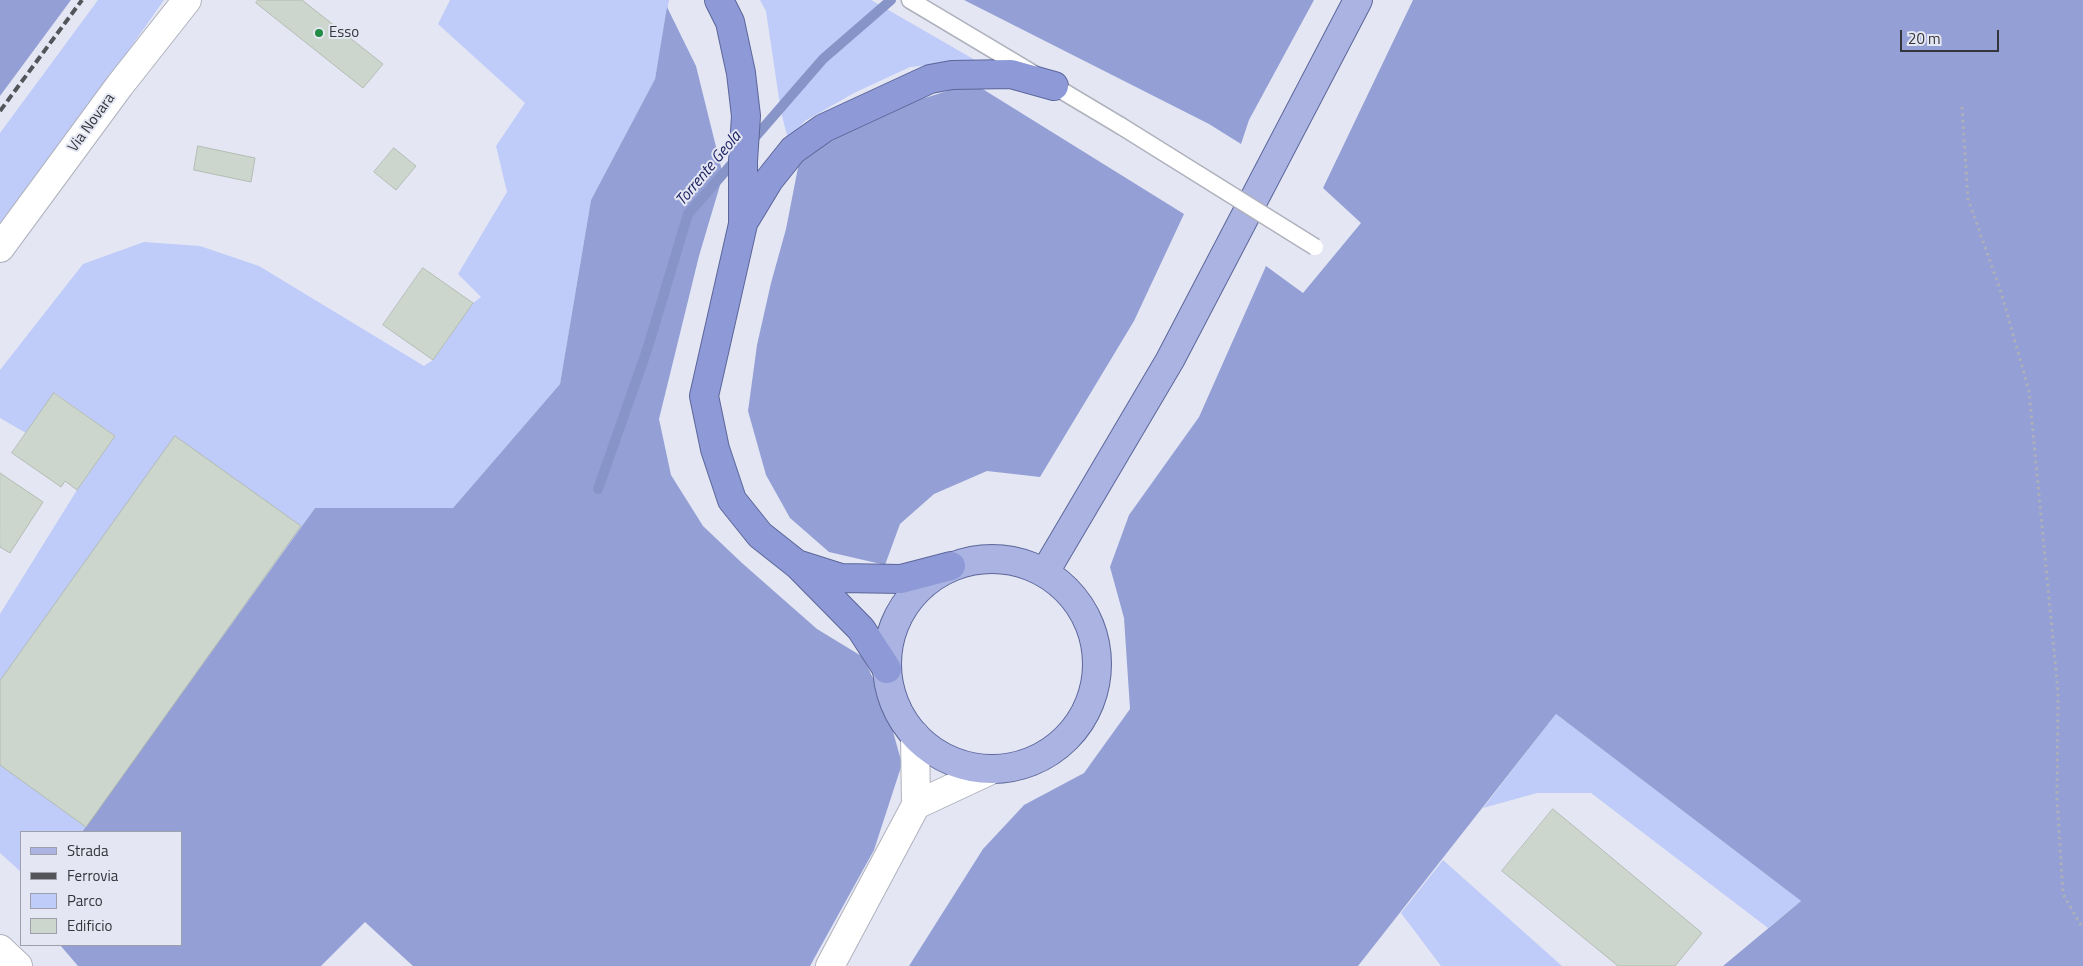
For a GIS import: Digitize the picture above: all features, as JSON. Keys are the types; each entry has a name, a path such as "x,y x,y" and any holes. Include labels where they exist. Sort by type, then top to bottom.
{"highway":[{"path":"719,0 730,22 742,73 746,116 743,162 743,224 704,396 715,449 732,500 760,535 798,565 860,629 887,669"},
{"path":"743,224 769,180 793,150 824,128 930,79 952,74 1011,74 1054,86"},
{"path":"798,565 840,578 901,579 951,566"}],"main road":[{"path":"1045,572 1170,360 1358,0"},
{"path":"983,558 1015,560 1045,572 1071,594 1089,623 1098,656 1094,691 1080,722 1057,747 1027,763 993,769 964,765 938,753 915,735 891,693 887,669 890,637 903,608 924,583 951,566 983,558"}],"street":[{"name":"Via Novara","path":"0,248 120,85 187,0"},
{"path":"830,966 916,805 915,735"},
{"path":"916,805 993,769"},
{"path":"0,949 18,966"}],"lane":[{"path":"910,0 1121,126 1315,247"}],"path":[{"path":"1962,107 1968,198 2001,292 2029,391 2058,692 2057,798 2063,894 2083,929"}],"green space":[{"path":"98,0 164,0 0,233 0,133"},
{"path":"450,0 669,0 655,79 591,200 560,384 453,508 315,508 83,831 20,831 20,871 0,853 0,614 77,490 115,436 55,393 26,433 0,418 0,370 83,264 144,242 200,246 259,266 424,366 433,360 473,303 481,297 458,274 507,192 496,146 525,103 438,24"},
{"path":"760,0 871,0 975,60 910,67 854,93 805,121 788,139 781,112 766,11"},
{"path":"1556,714 1801,901 1768,928 1591,793 1537,793 1483,808"},
{"path":"1443,860 1562,966 1441,966 1401,913"}],"shaded area":[{"path":"0,0 71,0 0,96"},
{"path":"964,0 1314,0 1249,120 1241,144 1209,124"},
{"path":"1413,0 2083,0 2083,966 1723,966 1801,901 1556,714 1358,966 909,966 983,849 1024,805 1084,773 1130,709 1124,618 1110,567 1129,515 1199,417 1266,266 1303,293 1361,223 1323,188"},
{"path":"667,7 696,66 723,175 699,256 659,419 671,475 703,526 742,563 817,629 863,657 886,706 902,764 874,850 810,966 413,966 365,922 321,966 78,966 61,946 182,946 182,831 83,831 315,508 453,508 560,384 591,200 655,79"},
{"path":"973,83 1184,214 1134,321 1040,477 987,471 934,494 900,524 885,565 829,552 790,518 766,475 748,411 757,345 786,229 802,147 870,115"}],"building":[{"name":"Esso","path":"258,0 302,0 383,64 363,88 256,3"},
{"path":"198,146 255,158 251,182 194,170"},
{"path":"394,148 416,166 396,190 374,172"},
{"path":"423,268 473,303 433,360 383,325"},
{"path":"54,393 115,436 77,490 65,481 61,487 12,453"},
{"path":"175,436 301,526 86,827 0,765 0,681"},
{"path":"0,473 43,502 10,553 0,547"},
{"path":"1553,809 1702,933 1675,966 1618,966 1502,871"}],"waterway":[{"name":"Torrente Geola","path":"750,143 823,59 891,0"},
{"name":"Torrente Geola","path":"598,489 647,350 688,214 737,158"}],"railway":[{"path":"0,111 82,0"}],"place":[{"name":"Esso","path":"319,33"}]}
